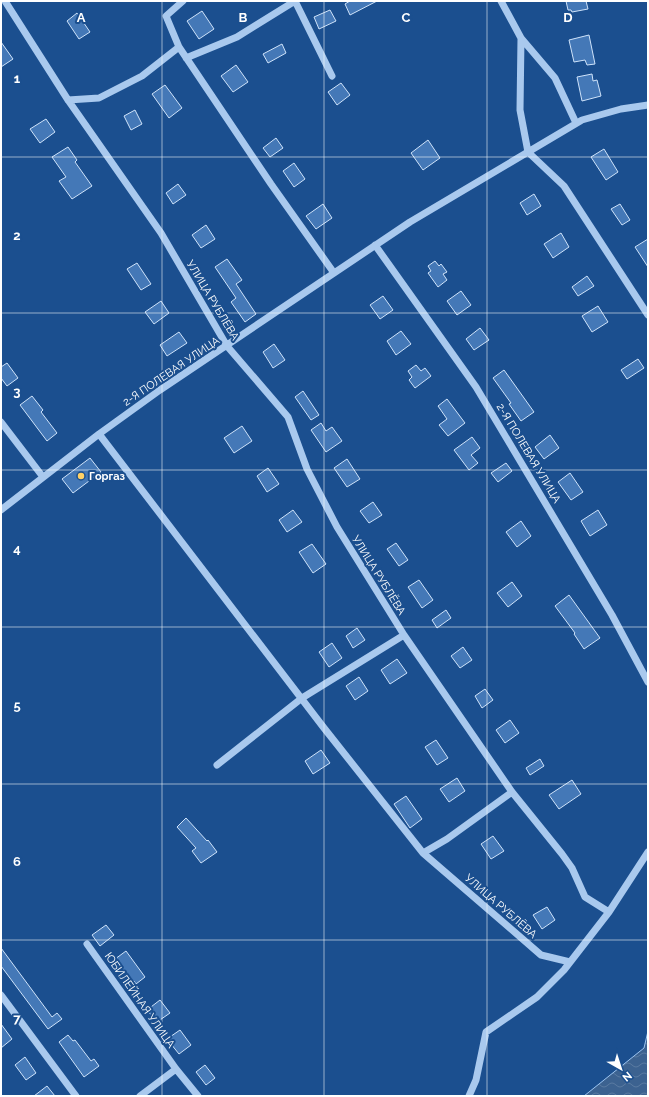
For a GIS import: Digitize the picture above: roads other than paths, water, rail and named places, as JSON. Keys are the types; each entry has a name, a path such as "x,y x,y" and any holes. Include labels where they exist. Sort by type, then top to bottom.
{"street":[{"name":"УЛИЦА РУБЛЁВА","path":"5,1 68,100 161,233 227,346 288,417 307,469 337,528 404,634 512,792 572,868 585,897 609,912"},
{"path":"184,1 166,16 179,48 271,184 334,273"},
{"path":"186,58 237,37 295,1 332,76"},
{"path":"501,1 521,38 555,78 576,123"},
{"path":"521,38 520,110 528,152 564,186 648,315"},
{"path":"68,100 99,98 142,76 179,48"},
{"name":"2-Я ПОЛЕВАЯ УЛИЦА","path":"99,434 160,390 410,222 582,120 621,109 648,105"},
{"name":"2-Я ПОЛЕВАЯ УЛИЦА","path":"376,245 476,387 612,615 648,682"},
{"path":"1,422 43,477"},
{"name":"УЛИЦА РУБЛЁВА","path":"99,434 302,698 424,853 541,955 570,962"},
{"path":"1,510 99,434"},
{"path":"217,765 302,698 404,634"},
{"path":"424,853 512,792"},
{"path":"469,1096 476,1080 486,1032 537,997 564,970 609,912 648,852"},
{"name":"ЮБИЛЕЙНАЯ УЛИЦА","path":"87,944 176,1069 198,1096"},
{"path":"1,995 76,1096"},
{"path":"140,1096 176,1069"}],"water":[{"path":"648,1031 648,1096 584,1096 644,1048"}],"place":[{"name":"Горгаз","path":"81,476"}]}
